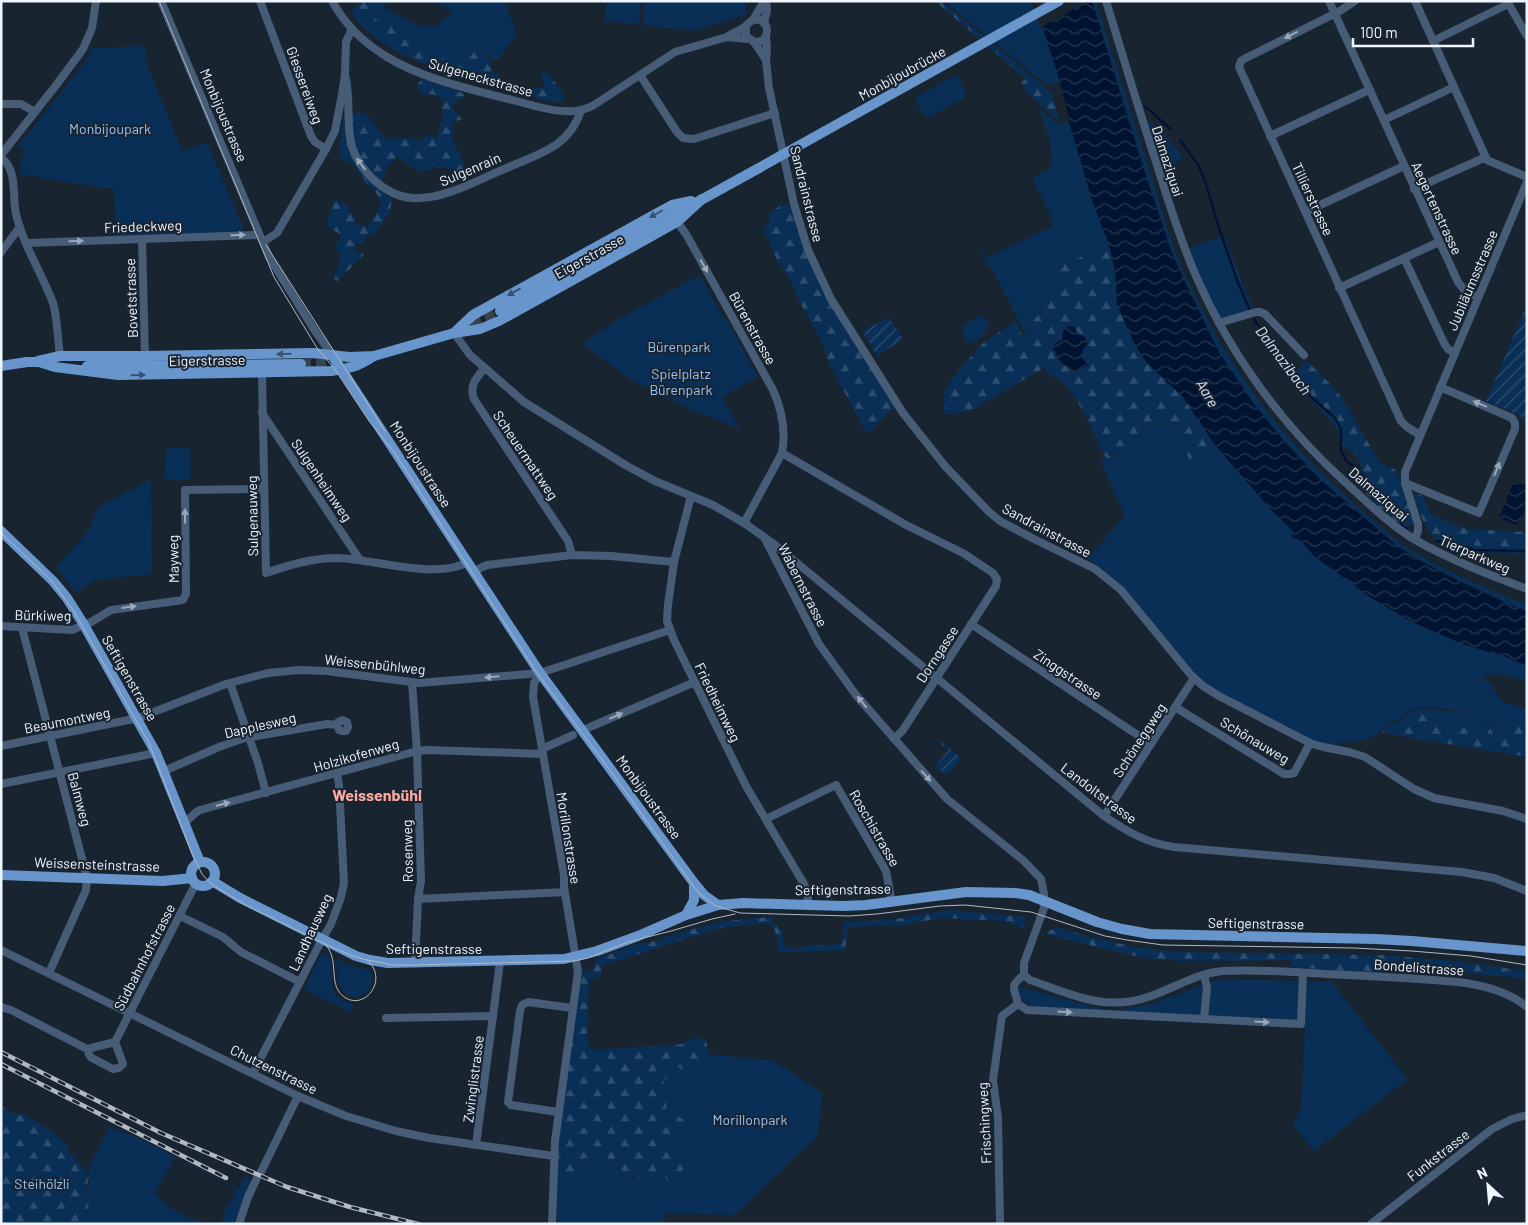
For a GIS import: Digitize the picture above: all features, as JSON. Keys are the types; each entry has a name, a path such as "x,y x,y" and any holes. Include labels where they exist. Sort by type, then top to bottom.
{"main road":[{"name":"Monbijoubrücke","path":"759,168 1059,1"},
{"name":"Eigerstrasse","path":"1,366 60,356 146,356 302,363 342,369 360,365 374,356 454,332 480,329 499,316 759,168"},
{"name":"Eigerstrasse","path":"499,316 677,222 702,199"},
{"name":"Eigerstrasse","path":"454,332 473,315 672,205 702,199"},
{"path":"491,305 491,316 499,316"},
{"name":"Eigerstrasse","path":"38,361 55,367 118,376 262,373 302,363 318,353 374,356"},
{"name":"Monbijoustrasse","path":"332,355 540,672 694,883 704,895 718,905"},
{"name":"Eigerstrasse","path":"38,361 97,366 302,363"},
{"name":"Seftigenstrasse","path":"1,531 53,581 67,598 84,625 156,752 200,862"},
{"path":"200,862 206,862 212,867 214,874 212,880 206,885 194,881 191,872 192,868 200,862"},
{"name":"Weissensteinstrasse","path":"1,874 194,881"},
{"name":"Seftigenstrasse","path":"212,880 240,898 356,956 383,962 500,962 562,959 576,957 638,936 686,915 718,905 743,902 844,906 892,903 971,892 1019,893 1044,900 1097,922 1150,934 1376,939 1527,951"},
{"path":"686,915 694,900 694,883"}],"street":[{"path":"60,356 54,305 20,227 15,208 12,172 1,156 76,58 86,42 92,28 96,1"},
{"name":"Monbijoustrasse","path":"161,1 261,238 277,270 332,355"},
{"name":"Giessereiweg","path":"260,1 311,136 317,144 326,149"},
{"name":"Sulgeneckstrasse","path":"332,1 352,29 362,39 388,58 420,73 471,89 566,112 581,110 600,101 675,52 727,37 746,26"},
{"path":"753,20 764,23 767,28 766,37 762,41 751,41 745,33 746,26 753,20 765,1"},
{"path":"764,23 767,10 765,1"},
{"name":"Dalmaziquai","path":"1106,1 1174,220 1196,278 1219,323 1257,384 1301,439 1329,468 1401,530 1415,539"},
{"name":"Aegertenstrasse","path":"1329,1 1460,286 1465,291 1478,297"},
{"path":"1335,14 1355,1"},
{"path":"1415,1 1487,160 1527,177"},
{"path":"1433,41 1508,2 1527,36"},
{"name":"Tillierstrasse","path":"1335,14 1244,59 1239,64 1240,70 1401,421 1405,426 1420,435"},
{"name":"Sulgenrain","path":"326,149 335,131 345,74 346,42 352,29"},
{"name":"Sulgeneckstrasse","path":"727,37 751,41"},
{"name":"Sandrainstrasse","path":"766,37 769,88 794,204 815,266 842,318 914,428 945,466 989,512 1000,521 1095,569 1121,590 1194,678 1219,696 1310,743 1365,756 1414,789 1434,798 1504,811 1527,819"},
{"name":"Sandrainstrasse","path":"751,41 766,60"},
{"name":"Sulgenrain","path":"345,74 348,90 348,131 356,156 375,181 398,196 418,198 440,196 547,150 564,138 578,120 581,110"},
{"path":"640,75 677,132 683,138 694,139 775,114"},
{"path":"1384,120 1454,87"},
{"path":"1270,136 1370,90"},
{"path":"1,104 22,104 35,112"},
{"path":"261,238 277,233 326,149"},
{"path":"1414,189 1486,157"},
{"path":"1305,212 1404,166"},
{"name":"Jubiläumsstrasse","path":"1415,539 1418,524 1405,483 1405,472 1527,182"},
{"name":"Bürenstrasse","path":"677,222 686,234 773,390 782,416 784,433 782,453 744,523"},
{"path":"1,252 20,227"},
{"name":"Friedeckweg","path":"27,243 142,239 261,238"},
{"name":"Bovetstrasse","path":"142,239 146,356"},
{"path":"1339,288 1439,242"},
{"path":"1404,258 1445,345 1455,353"},
{"path":"1219,323 1260,312 1265,314 1304,355"},
{"name":"Wabernstrasse","path":"454,332 466,351 484,369 524,402 627,466 660,483 713,505 764,537 819,644 845,681 948,799 1024,861 1037,874 1042,882 1044,900"},
{"name":"Scheuermattweg","path":"484,369 473,385 474,399 568,541 572,555"},
{"name":"Sulgenauweg","path":"262,373 266,573 309,560 328,558 424,568 452,568 468,562"},
{"path":"1405,483 1479,513 1514,430 1514,420 1509,416 1440,387"},
{"name":"Sulgenheimweg","path":"262,413 360,560"},
{"name":"Dorngasse","path":"782,453 906,525 963,553 993,573 997,579 996,586 937,678 903,730 894,739"},
{"name":"Mayweg","path":"84,625 111,610 181,601 185,598 185,490 263,489"},
{"name":"Friedheimweg","path":"691,496 674,562 666,615 670,630 746,786 805,886 808,895 807,905"},
{"name":"Landoltstrasse","path":"764,537 1104,816 1136,836 1163,845 1462,872 1494,878 1527,891"},
{"name":"Tierparkweg","path":"1415,539 1448,558 1527,589"},
{"path":"474,571 487,565 572,555 611,556 674,562"},
{"name":"Zinggstrasse","path":"971,624 1151,744"},
{"name":"Bürkiweg","path":"1,626 72,630 84,625"},
{"name":"Balmweg","path":"22,628 87,878 86,890 49,973"},
{"name":"Weissenbühlweg","path":"138,718 230,683 268,673 311,670 341,672 412,682 540,672 670,630"},
{"name":"Morillonstrasse","path":"540,672 535,680 533,694 564,875 578,972 558,1112 554,1156 552,1224"},
{"name":"Schöneggweg","path":"1104,816 1194,678"},
{"name":"Rosenweg","path":"412,682 421,881 418,899 415,963"},
{"path":"583,730 695,682"},
{"path":"230,683 259,764 266,792"},
{"name":"Schönauweg","path":"1175,707 1284,774 1294,773 1310,743"},
{"name":"Beaumontweg","path":"1,746 138,718"},
{"name":"Dapplesweg","path":"164,771 219,747 249,737 327,724 337,725"},
{"name":"Holzikofenweg","path":"184,822 190,820 197,811 416,751 543,751 573,735"},
{"path":"1,784 156,752"},
{"name":"Landhausweg","path":"253,1073 331,924 341,897 344,883 340,785 337,773"},
{"name":"Roschistrasse","path":"766,819 836,784 886,871 892,903"},
{"name":"Südbahnhofstrasse","path":"114,1042 180,916 194,881"},
{"name":"Rosenweg","path":"418,899 565,892"},
{"path":"1044,900 1043,913 1024,963 1024,975 1016,981 1014,986 1018,1004 1027,1010 1301,1024 1303,973"},
{"name":"Landhausweg","path":"180,916 223,937 241,952 300,982"},
{"name":"Chutzenstrasse","path":"1,950 298,1096 346,1116 396,1132 554,1156"},
{"name":"Zwinglistrasse","path":"476,1145 500,962"},
{"name":"Bondelistrasse","path":"1024,975 1030,980 1089,1000 1116,1004 1148,997 1212,972 1236,971 1470,983 1503,993 1527,1007"},
{"path":"1204,975 1207,988 1204,1019"},
{"path":"558,1112 508,1102 519,1020 521,1006 526,1002 572,1008"},
{"name":"Frischingweg","path":"1000,1224 998,1121 993,1080 1002,1016 1018,1004"},
{"path":"1,1007 11,1010 89,1050"},
{"name":"Zwinglistrasse","path":"386,1018 493,1016"},
{"path":"114,1042 122,1064 114,1069 89,1056 89,1050 93,1047 114,1042"},
{"path":"238,1224 248,1197 298,1096"},
{"name":"Funkstrasse","path":"1370,1224 1492,1129 1512,1118 1527,1115"}],"green space":[{"path":"363,1 384,1 371,11 374,19 404,31 409,37 406,43 469,70 475,68 476,64 469,61 467,53 472,47 479,46 491,61 491,72 500,75 500,82 527,91 532,87 542,89 545,85 541,76 546,71 560,89 564,101 554,102 493,86 401,54 371,34 355,17 351,11"},
{"path":"384,1 391,1 383,7 418,25 433,27 452,14 435,1 505,1 516,35 502,54 500,60 492,60 482,51 469,61 476,64 476,68 469,71 426,50 406,43 404,31 374,19 371,11"},
{"path":"607,1 641,1 639,23 604,21"},
{"path":"645,1 746,1 745,15 695,31 643,25"},
{"path":"935,1 941,1 1052,93 1060,123 1026,91 1021,82 1026,79"},
{"path":"944,1 1034,1 1060,81 1047,85"},
{"path":"1092,1 1096,1 1175,252 1209,323 1249,386 1295,445 1350,500 1391,536 1418,554 1446,569 1488,589 1527,604 1527,611 1453,578 1397,546 1322,481 1283,440 1251,400 1219,352 1172,253"},
{"name":"Monbijoupark","path":"144,46 148,54 144,57 182,151 207,142 244,230 243,232 116,237 114,189 20,174 21,160 25,150 17,148 85,62 93,48"},
{"path":"954,76 958,77 966,92 964,98 929,117 926,116 920,109 916,97"},
{"path":"422,80 427,80 465,94 462,98 455,101 452,108 462,119 451,123 454,132 450,134 466,168 457,172 444,167 436,169 433,165 430,166 430,170 418,172 398,157 394,160 386,171 380,189 387,197 392,199 390,212 376,232 365,237 364,243 361,245 358,242 355,244 355,251 364,254 338,281 333,279 340,263 340,252 335,248 341,235 326,225 335,200 347,205 358,226 368,226 382,203 354,165 339,157 343,117 353,113 366,113 384,137 406,139 409,137 421,140 425,136 431,135 435,139 443,115 442,107 444,102 435,95 423,95 417,87 418,83"},
{"path":"1039,108 1058,125 1069,122 1092,200 1106,237 1144,300 1096,252 1064,264 1055,280 1055,294 1047,293 1039,300 1042,311 1031,323 1030,333 1026,335 996,275 987,264 980,249 986,258 1051,227 1053,220 1032,178 1052,168 1050,141"},
{"path":"1152,123 1160,129 1183,157 1177,160 1178,162 1162,170 1148,126 1148,124"},
{"path":"793,204 814,266 898,406 892,409 867,434 828,362 823,344 798,299 791,281 777,260 763,228 769,224 769,212 780,206"},
{"path":"1224,236 1254,309 1221,318 1199,276 1188,248"},
{"path":"1109,245 1115,271 1117,305 1147,363 1183,397 1215,445 1190,461 1173,422 1153,422 1140,428 1141,439 1131,444 1126,443 1113,457 1106,458 1072,393 1062,382 1049,374 1044,368 970,411 944,414 944,391 959,370 982,344 1016,322 1023,336 1030,333 1031,323 1042,311 1039,300 1044,294 1055,294 1055,280 1064,264","holes":["1069,326 1087,339 1081,355 1083,361 1073,372 1057,356 1055,343 1062,340 1063,330"]},
{"name":"Bürenpark","path":"700,275 758,377 722,397 740,429 681,405 632,380 582,344 617,320"},
{"path":"1527,305 1526,424 1523,423 1519,415 1486,401"},
{"path":"980,316 987,321 987,329 975,341 965,341 962,328 964,324"},
{"path":"889,317 903,339 877,356 862,331"},
{"path":"1307,361 1346,403 1380,463 1394,469 1398,473 1413,518 1412,524 1409,526 1403,528 1381,511 1369,498 1357,473 1362,467 1357,456 1342,445 1339,431 1296,382 1295,372"},
{"path":"1157,420 1164,423 1173,422 1179,432 1190,461 1215,445 1314,556 1370,597 1410,621 1458,642 1490,653 1489,651 1509,657 1511,660 1527,665 1527,681 1487,673 1484,680 1490,683 1503,702 1527,709 1527,711 1510,719 1501,734 1494,735 1489,723 1484,718 1489,726 1481,731 1463,725 1457,728 1452,725 1427,721 1421,708 1471,715 1429,706 1416,708 1397,721 1389,722 1379,733 1367,739 1339,742 1336,746 1316,742 1211,687 1190,668 1126,590 1088,558 1125,515 1100,461 1114,457 1138,430"},
{"path":"190,447 191,479 164,478 167,448"},
{"path":"151,479 152,574 96,580 76,593 56,567 86,534 99,507"},
{"path":"1414,495 1423,496 1430,513 1467,529 1527,532 1527,547 1496,548 1436,539 1428,529 1420,513"},
{"path":"1436,539 1496,548 1527,547 1527,554 1458,551 1440,545"},
{"path":"1421,708 1429,713 1428,721 1457,727 1463,725 1481,731 1489,726 1494,735 1501,734 1510,719 1527,711 1527,757 1382,732 1391,723 1400,723 1409,713"},
{"path":"941,741 961,758 947,775 935,767 948,750 939,743"},
{"path":"949,910 1026,917 1024,928 1006,921 940,918 904,925 847,927 845,950 779,952 775,930 768,923 727,927 602,966 600,978 591,977 589,982 587,1039 590,1047 594,1050 683,1044 696,1037 706,1040 708,1056 705,1063 695,1074 677,1067 664,1081 667,1111 688,1122 692,1131 683,1138 673,1140 674,1150 682,1159 683,1169 680,1178 671,1183 663,1176 657,1175 649,1180 628,1176 620,1169 599,1159 586,1158 577,1160 574,1175 568,1181 556,1174 559,1134 582,973 584,970 592,973 597,959 637,944 649,943 726,921 772,917 773,924 781,929 786,948 842,944 844,922 890,920"},
{"path":"1058,927 1089,937 1135,947 1174,952 1384,955 1453,961 1527,971 1527,978 1383,967 1382,974 1293,967 1291,960 1181,961 1144,958 1047,935 1049,931"},
{"path":"323,953 328,954 330,960 332,984 336,994 342,1000 355,1006 350,1012 304,989"},
{"path":"336,959 351,966 371,971 371,986 368,992 357,997 345,993 338,980"},
{"path":"1227,979 1332,982 1407,1079 1314,1151 1293,1125 1301,1109 1305,1028 1120,1019 1032,1009 1019,995 1018,987 1110,1011 1148,1005 1211,982"},
{"name":"Morillonpark","path":"708,1054 774,1061 822,1093 818,1135 735,1215 665,1213 664,1224 557,1224 556,1174 562,1179 574,1175 577,1160 586,1158 599,1159 620,1169 628,1176 649,1180 657,1175 663,1176 674,1150 673,1140 683,1138 688,1122 667,1111 664,1081 677,1067 708,1059"},
{"name":"Steihölzli","path":"1,1106 19,1116 25,1115 54,1133 64,1142 72,1155 87,1172 90,1173 86,1190 91,1193 84,1224 1,1224"},
{"path":"109,1127 141,1139 239,1189 245,1177 253,1181 235,1224 221,1224 226,1208 232,1200 235,1188 175,1157 155,1193 171,1208 204,1224 84,1224 91,1194 87,1190 91,1177 88,1169"}],"water":[{"name":"Aare","path":"1034,1 1092,1 1172,253 1219,352 1251,400 1283,440 1322,481 1397,546 1453,578 1527,611 1527,665 1490,651 1491,653 1458,642 1410,621 1370,597 1314,556 1298,538 1292,537 1293,531 1273,512 1215,445 1183,397 1147,363 1134,343 1117,305 1115,271 1109,245 1092,200 1069,122 1057,72"},
{"path":"1069,326 1074,327 1078,334 1086,339 1087,344 1081,356 1088,366 1074,372 1060,361 1053,348 1055,343 1062,340 1063,330"},
{"path":"1514,481 1527,486 1524,511 1516,525 1500,518"}],"pier":[{"path":"1031,1 1088,1 1040,28"}],"waterway":[{"name":"Dalmazibach","path":"1145,107 1171,129"},
{"name":"Dalmazibach","path":"1180,140 1198,165 1205,181 1238,283 1255,321 1269,340 1273,349 1295,377 1306,385 1310,396 1335,418 1341,429 1341,451 1347,462 1358,468 1375,497 1399,517 1403,527 1406,528"},
{"name":"Dalmazibach","path":"1436,541 1452,543 1459,547 1474,550 1527,551"}],"tunnel":[{"path":"458,331 500,311"},
{"path":"301,364 363,360"}],"tram line":[{"path":"159,1 274,277 317,348 334,368 369,421 394,452 537,673 694,887 716,906 740,913 849,916 965,905 1031,912 1105,936 1163,945 1354,948 1412,951 1471,956 1527,965"},
{"path":"266,245 385,431"},
{"path":"1,533 51,580 73,610 149,743 193,856 202,874 210,883 248,906 350,955 393,965 574,961 588,958 628,942 735,914"},
{"path":"324,943 332,956 334,978 338,991 351,1000 359,1000 372,992 376,976 367,960"}],"railway":[{"path":"1,1052 161,1133 287,1187 350,1207 418,1224"},
{"path":"1,1064 226,1178"}],"district":[{"name":"Weissenbühl","path":"377,794"}],"park label":[{"name":"Spielplatz Bürenpark","path":"681,382"}]}
